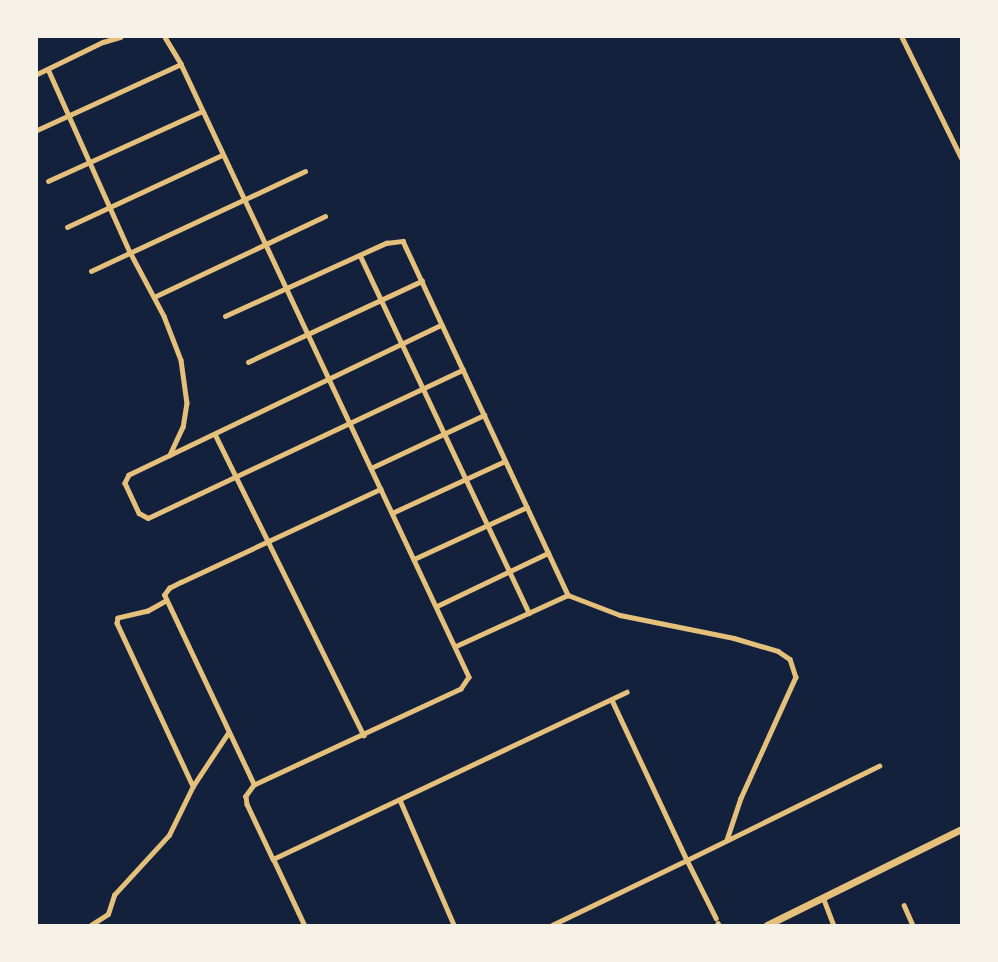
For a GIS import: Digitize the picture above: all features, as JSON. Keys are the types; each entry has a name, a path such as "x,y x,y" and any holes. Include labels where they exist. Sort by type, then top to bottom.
{"highway":[{"path":"767,925 961,829"}],"street":[{"path":"37,74 103,42 120,37"},
{"path":"165,37 181,64 306,335 469,677 461,689 254,785 247,796 247,804 304,925"},
{"path":"902,37 961,157"},
{"path":"37,130 181,64"},
{"path":"48,69 181,360 187,403 183,427 170,455"},
{"path":"48,181 202,111"},
{"path":"67,227 222,155"},
{"path":"91,271 305,171"},
{"path":"154,297 325,215"},
{"path":"225,316 386,243 403,241 568,595 620,615 734,638 778,652 790,659 796,677 741,798 727,840"},
{"path":"360,255 529,613"},
{"path":"248,362 422,281"},
{"path":"442,324 125,478 143,517 463,370"},
{"path":"370,468 484,415"},
{"path":"215,434 364,734"},
{"path":"392,513 505,461"},
{"path":"254,785 164,595 169,587 380,489"},
{"path":"414,559 527,507"},
{"path":"437,606 548,553"},
{"path":"456,646 568,595"},
{"path":"166,601 143,612 118,618 117,623 193,786"},
{"path":"273,859 628,692"},
{"path":"612,699 718,922"},
{"path":"91,925 108,914 114,895 169,835 193,786 228,732"},
{"path":"552,925 879,766"},
{"path":"400,800 454,925"},
{"path":"823,897 834,925"},
{"path":"904,905 913,925"}]}
